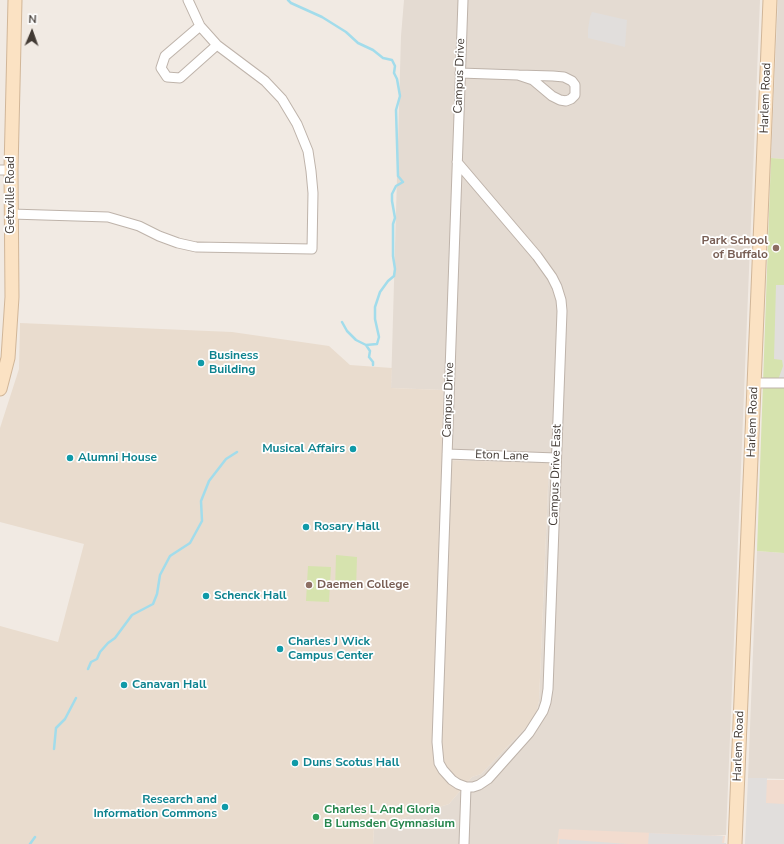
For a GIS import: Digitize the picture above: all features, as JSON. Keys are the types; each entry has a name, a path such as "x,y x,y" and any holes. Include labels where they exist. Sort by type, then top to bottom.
{"main road":[{"name":"Getzville Road","path":"0,389 12,297 11,214 5,170 14,0"},
{"name":"Harlem Road","path":"735,844 770,0"}],"street":[{"path":"11,214 108,217 139,226 178,243 196,247 312,249 313,193 311,171 308,151 298,124 282,99 265,81 217,45 200,26 188,0"},
{"name":"Campus Drive","path":"463,0 438,752 443,770 452,780 466,787"},
{"path":"200,26 165,56 161,68 167,77 180,78 217,45"},
{"path":"460,73 553,76 564,77 572,81 575,85 575,95 572,99 566,101 560,100 552,96 532,80 518,75"},
{"name":"Campus Drive East","path":"457,162 537,256 552,276 561,300 562,321 548,689 546,702 538,721 500,767 488,779 479,785 466,787"},
{"path":"754,384 784,383"},
{"name":"Eton Lane","path":"447,454 556,458"},
{"path":"464,844 466,787"}],"shaded area":[{"path":"404,0 760,0 726,835 557,844 373,844 374,827 449,804 472,777 481,774 535,718 539,701 549,463 442,460 443,390 391,388 401,36"},
{"path":"778,0 784,0 784,159 771,158"},
{"path":"592,12 627,20 625,47 588,38 588,29"},
{"path":"776,285 784,285 784,383 777,383 783,366 782,360 774,359"},
{"name":"Daemen College","path":"20,323 232,332 329,346 350,365 392,368 391,388 443,390 442,460 549,463 539,701 535,718 481,774 472,777 449,804 374,827 373,844 0,844 0,626 58,642 84,544 0,522 0,428 19,369"},
{"path":"757,551 784,553 784,779 748,778"},
{"path":"748,778 767,778 766,803 784,804 784,844 745,844"},
{"path":"750,780 784,780 784,844 747,844"},
{"path":"559,829 725,836 724,844 557,844"},
{"path":"649,833 723,836 722,843 726,844 648,844"},
{"path":"559,839 628,844 559,844"}],"green space":[{"name":"Park School of Buffalo","path":"771,158 784,159 784,553 757,551"},
{"path":"336,555 357,557 356,590 335,590"},
{"path":"308,566 331,567 329,602 306,601"}],"waterway":[{"path":"288,0 291,3 322,17 346,32 358,43 373,50 383,58 392,60 395,66 394,73 397,79 400,96 396,110 398,176 403,182 396,186 392,194 395,218 393,224 394,276 388,281 380,292 375,307 375,319 379,337 377,344 366,345 370,351 369,357 373,362 373,365"},
{"path":"342,322 347,331 356,340 366,345"},
{"path":"88,669 91,662 97,659 100,652 115,638 132,615 153,604 157,594 160,575 170,556 190,543 202,521 201,501 209,481 226,459 237,452"},
{"path":"54,749 56,728 65,719 76,698"},
{"path":"30,844 35,837"}],"place":[{"name":"Park School of Buffalo","path":"776,248"},
{"name":"Business Building","path":"201,363"},
{"name":"Musical Affairs","path":"353,449"},
{"name":"Alumni House","path":"70,458"},
{"name":"Rosary Hall","path":"306,527"},
{"name":"Daemen College","path":"309,585"},
{"name":"Schenck Hall","path":"206,596"},
{"name":"Charles J Wick Campus Center","path":"280,649"},
{"name":"Canavan Hall","path":"124,685"},
{"name":"Duns Scotus Hall","path":"295,763"},
{"name":"Research and Information Commons","path":"225,807"},
{"name":"Charles L And Gloria B Lumsden Gymnasium","path":"316,817"}]}
